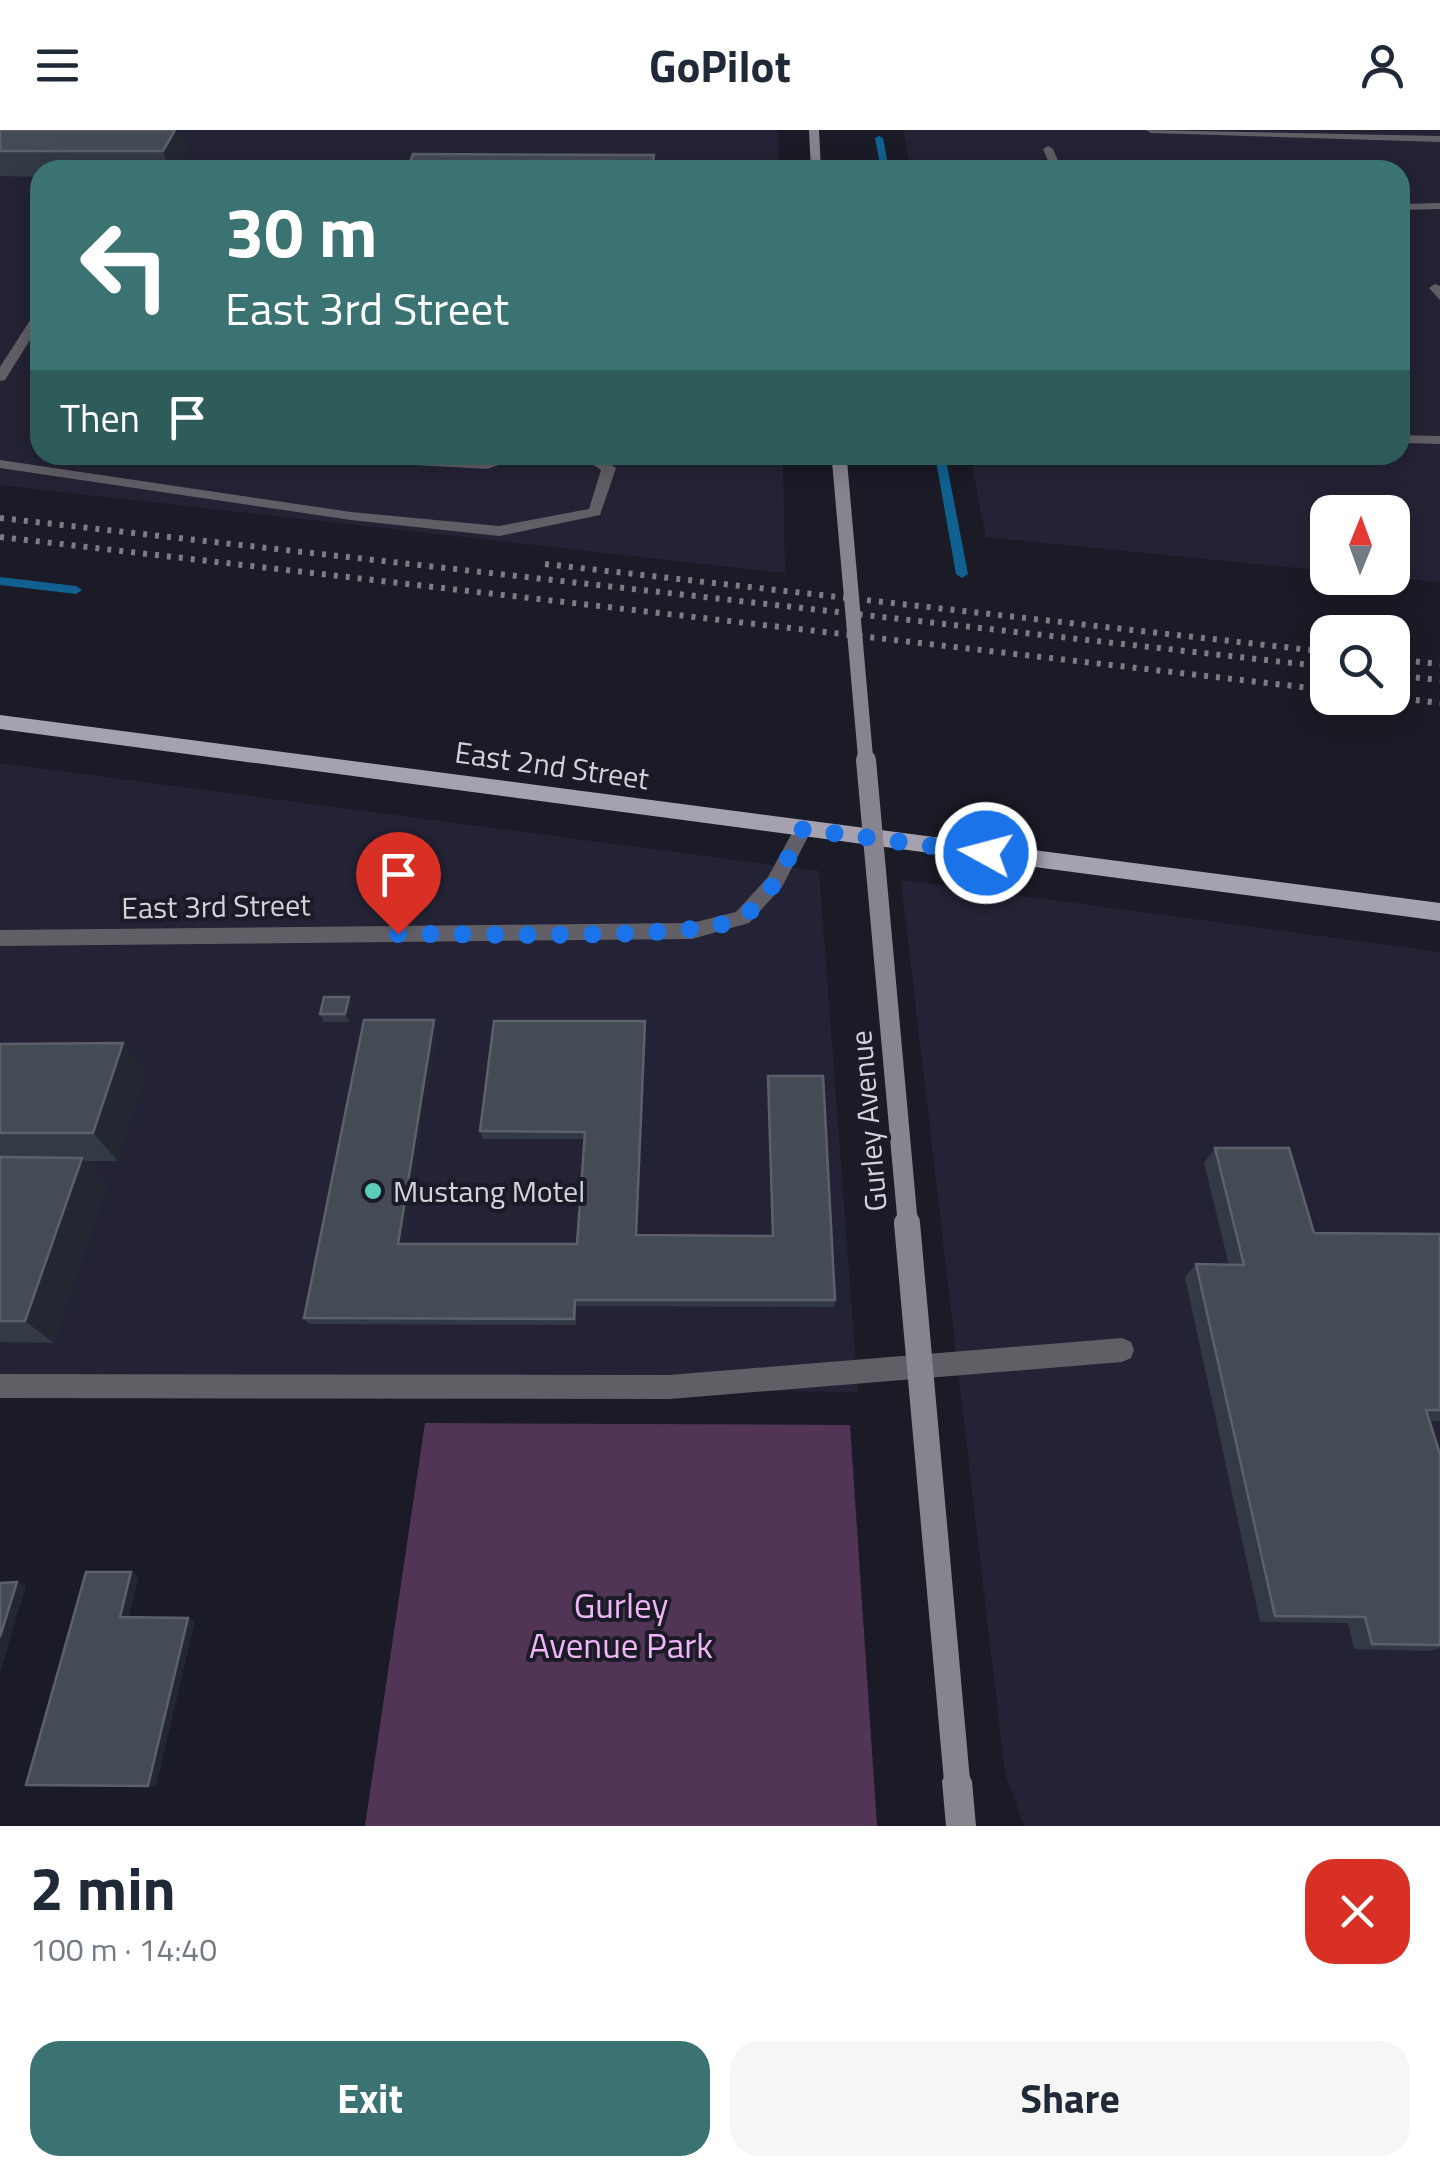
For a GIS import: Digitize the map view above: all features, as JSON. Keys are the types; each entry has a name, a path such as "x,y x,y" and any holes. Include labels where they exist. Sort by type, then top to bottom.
{"main road":[{"name":"East 2nd Street","path":"0,722 1440,912"}],"street":[{"path":"814,130 816,160"},
{"path":"1151,130 1440,138"},
{"path":"1048,149 1053,160"},
{"path":"1410,207 1440,206"},
{"path":"0,378 30,330"},
{"path":"1410,438 1440,440"},
{"path":"0,464 351,516 499,530 595,512 609,468 604,465"},
{"name":"Gurley Avenue","path":"840,465 961,1826"},
{"name":"East 3rd Street","path":"0,938 692,931 742,918 774,882 803,829"},
{"path":"0,1386 670,1387 1122,1350"}],"shaded area":[{"path":"0,130 778,130 779,160 30,160 30,465 783,465 785,573 0,485"},
{"path":"903,130 1440,130 1440,582 1410,580 1410,495 1310,495 1310,569 986,537 972,465 1410,465 1410,160 909,160"},
{"path":"0,763 819,871 858,1392 0,1384"},
{"path":"901,880 1440,952 1440,1826 1024,1826 1005,1773"}],"green space":[{"name":"Gurley Avenue Park","path":"425,1423 850,1425 877,1826 365,1826"}],"building":[{"path":"0,130 175,130 163,151 0,151"},
{"path":"413,154 654,155 653,160 411,160"},
{"path":"324,997 349,997 345,1014 320,1014"},
{"name":"Mustang Motel","path":"364,1020 434,1020 398,1244 577,1244 585,1132 480,1131 494,1021 645,1021 636,1235 773,1236 768,1076 823,1076 835,1300 575,1300 574,1319 304,1318"},
{"path":"123,1043 93,1133 0,1133 0,1044"},
{"path":"1215,1148 1289,1148 1314,1233 1440,1234 1440,1410 1426,1410 1440,1454 1440,1645 1372,1644 1365,1617 1275,1616 1196,1264 1244,1265"},
{"path":"0,1157 82,1158 25,1321 0,1321"},
{"path":"86,1572 131,1572 120,1617 188,1618 148,1786 26,1785"},
{"path":"17,1582 0,1637 0,1583"}],"waterway":[{"path":"879,138 883,160"},
{"path":"942,465 962,574"},
{"path":"0,581 76,590"}],"railway":[{"path":"0,518 1310,665"},
{"path":"0,537 1310,688"},
{"path":"545,564 1310,650"},
{"path":"1410,661 1440,664"},
{"path":"1410,677 1440,680"},
{"path":"1410,699 1440,703"}],"place":[{"name":"Mustang Motel","path":"373,1191"}],"route":[{"path":"398,934 692,931 742,918 774,882 803,829 986,853"}]}
